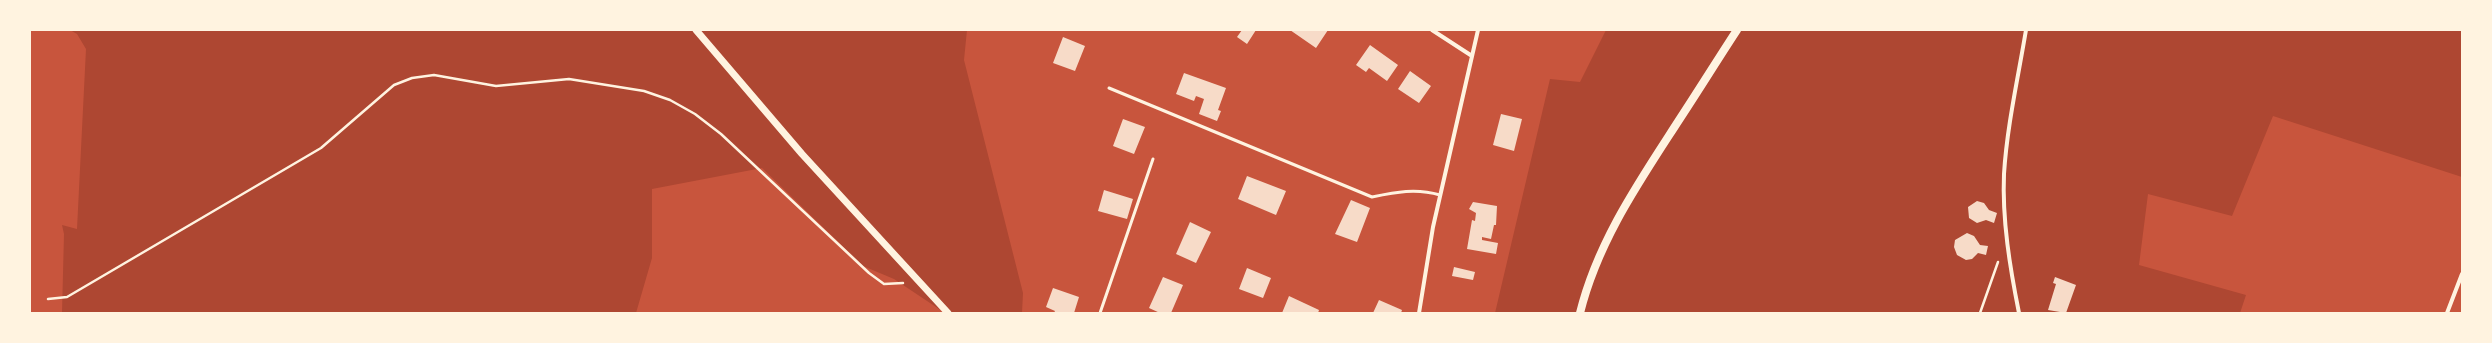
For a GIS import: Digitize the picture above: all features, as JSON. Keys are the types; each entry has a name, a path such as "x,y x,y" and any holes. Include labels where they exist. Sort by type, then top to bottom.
{"main road":[{"path":"1580,313 1591,277 1615,222 1644,172 1737,30"}],"street":[{"path":"696,30 802,154 948,313"},
{"path":"1432,30 1472,56"},
{"path":"1419,313 1422,288 1440,195 1478,30"},
{"path":"2019,313 2006,232 2004,175 2010,122 2026,30"},
{"path":"2447,313 2462,274"}],"lane":[{"path":"1109,88 1372,197 1396,192 1423,190 1440,195"},
{"path":"1100,313 1153,159"}],"path":[{"path":"48,299 67,297 321,148 394,85 412,78 434,75 496,86 569,79 644,91 670,100 695,114 721,134 869,273 884,284 919,282"},
{"path":"1980,313 2000,258"}],"shaded area":[{"path":"70,30 967,30 964,60 1023,293 1022,313 945,313 894,279 863,266 762,168 652,189 652,258 636,313 62,313 64,234 62,225 77,229 86,49 77,34"},
{"path":"1606,30 2462,30 2462,177 2273,116 2232,216 2148,194 2139,265 2246,295 2240,313 1495,313 1550,79 1580,82"}],"building":[{"path":"1242,30 1256,30 1247,44 1237,37"},
{"path":"1290,30 1328,30 1316,48"},
{"path":"1063,37 1085,46 1075,71 1053,63"},
{"path":"1370,45 1398,65 1387,81 1369,68 1366,72 1356,65"},
{"path":"1410,71 1431,86 1419,103 1398,89"},
{"path":"1184,73 1226,88 1218,110 1221,111 1217,121 1199,114 1204,99 1196,96 1194,101 1176,94"},
{"path":"1501,114 1522,119 1514,151 1493,145"},
{"path":"1123,119 1145,127 1134,154 1113,146"},
{"path":"1247,176 1286,191 1276,215 1238,199"},
{"path":"1104,190 1133,199 1127,219 1098,211"},
{"path":"1351,200 1370,208 1357,242 1335,234"},
{"path":"1977,201 1984,203 1989,210 1997,213 1994,223 1986,220 1977,223 1969,218 1968,207"},
{"path":"1473,202 1497,206 1496,225 1494,225 1491,239 1482,237 1482,240 1498,243 1496,254 1467,249 1472,220 1475,221 1476,213 1469,209"},
{"path":"1190,222 1211,232 1196,263 1176,254"},
{"path":"1967,233 1974,236 1980,245 1988,246 1986,255 1978,253 1972,259 1966,260 1957,255 1954,247 1955,240"},
{"path":"1454,267 1475,272 1473,280 1452,276"},
{"path":"1247,268 1271,278 1263,298 1239,289"},
{"path":"1163,277 1183,285 1171,313 1160,313 1149,308"},
{"path":"2055,277 2076,285 2066,313 2048,310 2056,284 2053,283"},
{"path":"1053,288 1079,297 1074,313 1054,313 1055,311 1046,307"},
{"path":"1289,296 1319,310 1318,313 1282,313"},
{"path":"1379,300 1402,310 1401,313 1373,313"}]}
